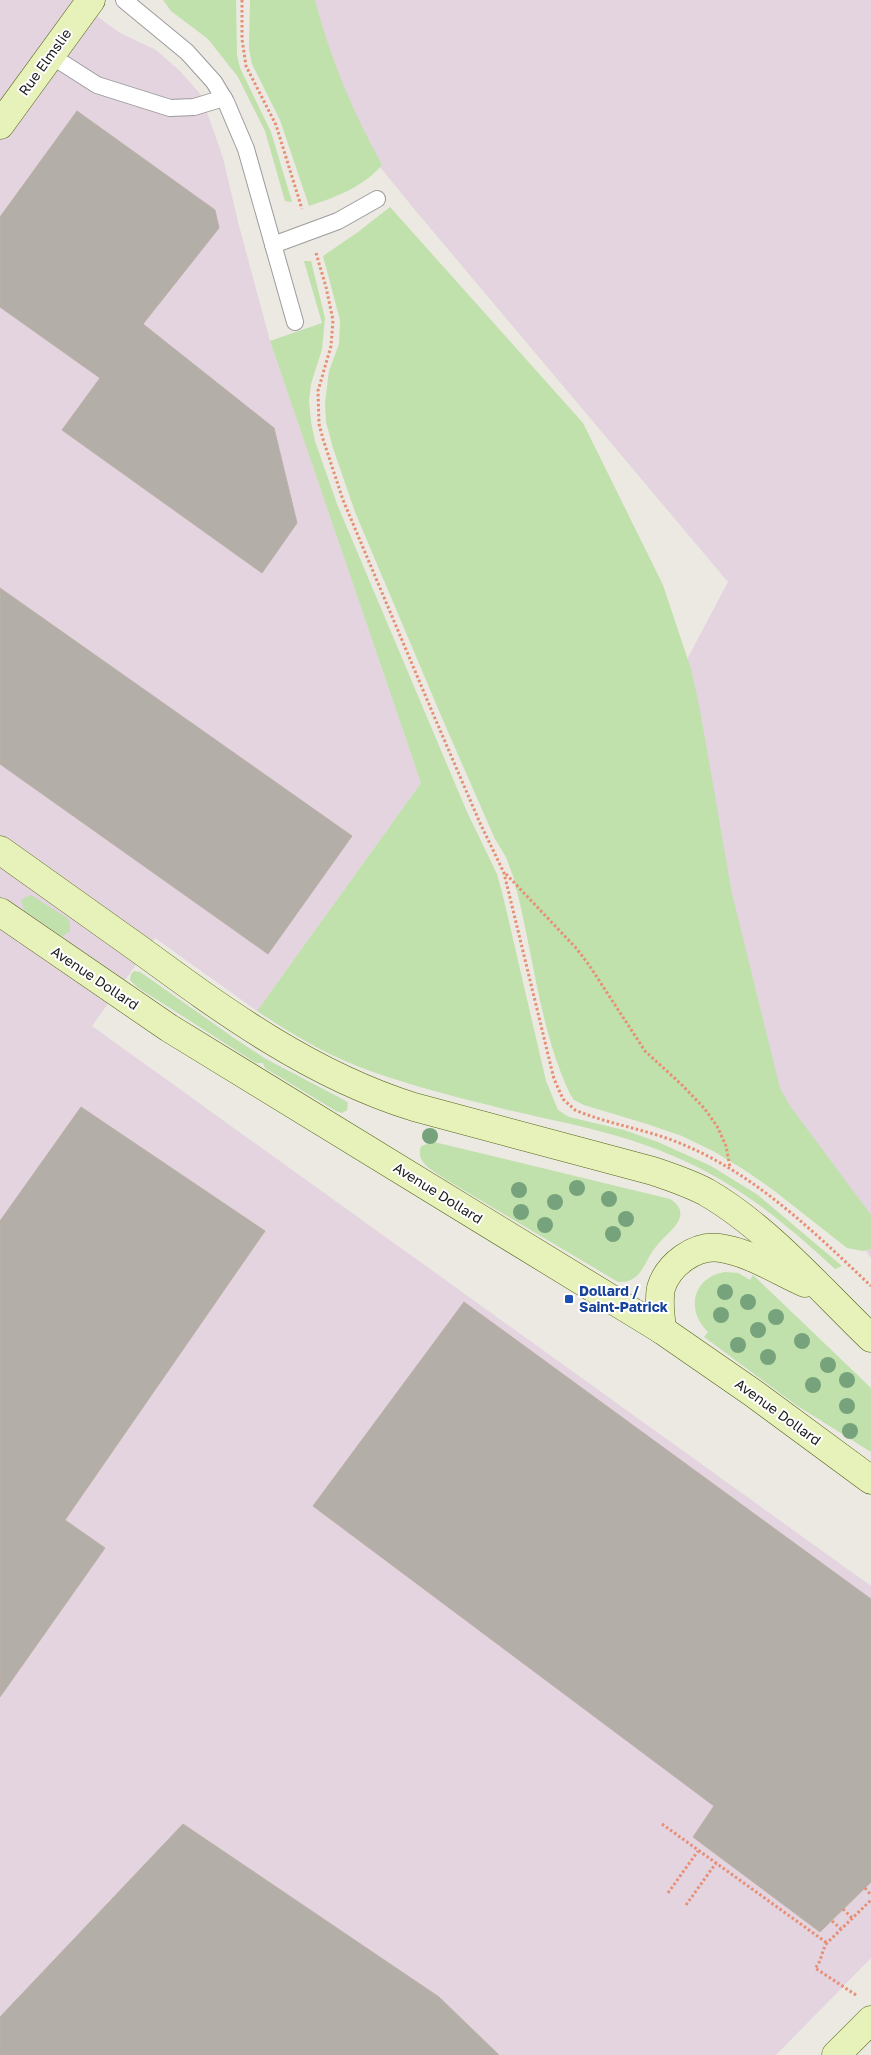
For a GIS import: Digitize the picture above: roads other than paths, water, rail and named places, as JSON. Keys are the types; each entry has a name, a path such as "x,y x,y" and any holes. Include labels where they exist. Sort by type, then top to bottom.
{"main road":[{"name":"Rue Elmslie","path":"0,125 91,0"},
{"path":"0,850 240,1022 327,1073 387,1099 616,1160 680,1180 705,1192 748,1222 801,1269 871,1338"},
{"name":"Avenue Dollard","path":"0,912 169,1028 662,1330 753,1392 871,1480"},
{"path":"662,1330 661,1288 667,1277 684,1258 707,1248 734,1251 822,1291"},
{"path":"836,2055 871,2020"}],"lane":[{"path":"124,0 187,52 201,67 224,98 238,126 246,149 295,322"},
{"path":"50,55 97,85 170,108 194,107 224,98"},
{"path":"273,244 338,222 377,198"}],"place":[{"name":"Dollard / Saint-Patrick","path":"569,1299"}]}
